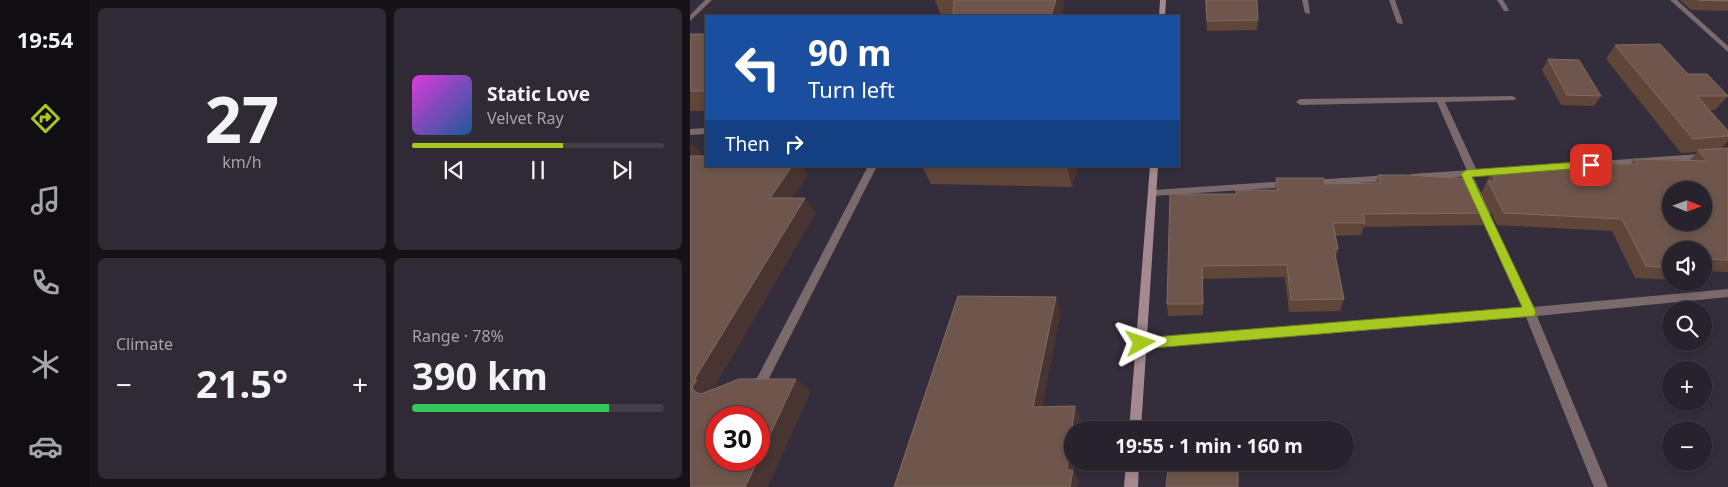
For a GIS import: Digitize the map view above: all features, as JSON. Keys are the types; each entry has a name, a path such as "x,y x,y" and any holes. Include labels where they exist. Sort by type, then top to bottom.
{"main road":[{"path":"1162,15 1163,0"},
{"path":"1136,421 1154,167"},
{"path":"1131,487 1132,471"}],"street":[{"path":"690,19 710,0"},
{"path":"1305,0 1308,13"},
{"path":"1392,0 1400,23"},
{"path":"1500,0 1506,10"},
{"path":"1673,0 1728,50"},
{"path":"1300,102 1512,98"},
{"path":"1440,100 1470,176"},
{"path":"690,132 705,131"},
{"path":"1153,193 1470,176 1728,156"},
{"path":"736,390 760,382 872,167"},
{"path":"1478,200 1530,312 1601,487"},
{"path":"1141,343 1530,312 1728,293"}],"building":[{"path":"954,0 1056,0 1051,15 953,15"},
{"path":"1206,0 1257,0 1258,20 1207,21"},
{"path":"690,34 705,34 705,91 690,91"},
{"path":"1660,44 1688,74 1707,74 1728,96 1697,96 1728,131 1728,136 1693,139 1615,45"},
{"path":"1548,59 1579,60 1601,96 1567,95"},
{"path":"1728,148 1728,260 1712,259 1712,241 1662,241 1662,267 1646,266 1622,219 1504,213 1488,181 1495,181 1491,172 1522,172 1520,166 1587,169 1585,164 1637,164 1634,159 1707,161 1698,150"},
{"path":"690,156 705,156 705,167 791,167 770,198 805,198 694,380 697,380 692,387 695,392 701,394 739,379 796,379 770,435 770,406 705,406 705,471 753,471 745,487 690,487"},
{"path":"1378,175 1474,179 1490,213 1363,214 1365,223 1333,223 1338,249 1334,249 1344,299 1291,300 1287,265 1202,266 1203,304 1167,304 1170,194 1236,194 1236,190 1278,190 1276,178 1324,178 1325,184 1381,183"},
{"path":"958,296 1056,297 1033,407 1075,406 1073,421 1064,421 1064,471 1073,471 1070,487 894,487"},
{"path":"1168,471 1238,471 1238,487 1166,487"}],"route":[{"path":"1141,343 1530,312 1466,174 1591,165"}]}
